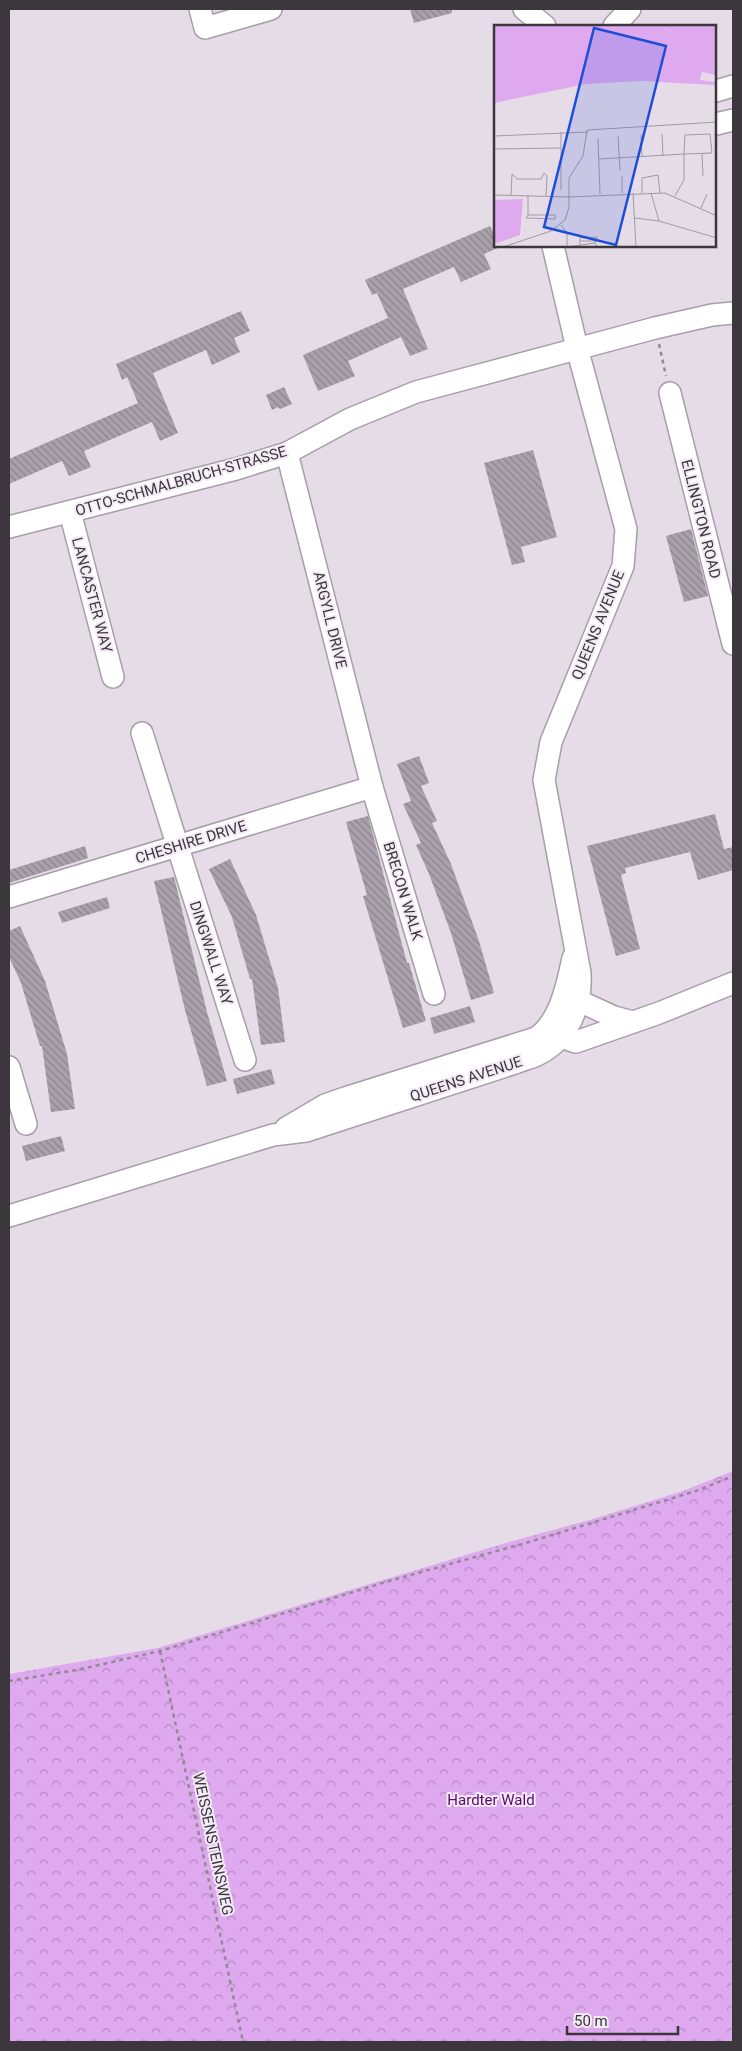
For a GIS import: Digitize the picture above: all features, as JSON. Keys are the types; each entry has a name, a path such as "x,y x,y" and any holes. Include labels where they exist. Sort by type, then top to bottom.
{"lane":[{"path":"200,9 205,28 272,9"},
{"path":"524,9 544,25"},
{"path":"615,25 630,9"},
{"path":"717,91 733,86"},
{"path":"717,124 733,120"},
{"name":"QUEENS AVENUE","path":"9,1216 273,1135 325,1105 554,1033 555,1019 581,988 544,780 551,742 623,566 626,529 577,348 553,248"},
{"name":"OTTO-SCHMALBRUCH-STRASSE","path":"9,527 236,469 287,453 350,419 416,392 655,328 733,312"},
{"name":"ELLINGTON ROAD","path":"670,393 733,644"},
{"name":"ARGYLL DRIVE","path":"287,453 372,787"},
{"name":"LANCASTER WAY","path":"70,512 113,677"},
{"name":"DINGWALL WAY","path":"142,733 245,1060"},
{"name":"CHESHIRE DRIVE","path":"9,897 372,787"},
{"name":"BRECON WALK","path":"372,787 434,994"},
{"path":"554,1033 576,1042 659,1013 733,983"},
{"path":"571,998 614,1017 633,1022"},
{"path":"9,1067 26,1124"}],"path":[{"path":"655,328 670,393"},
{"path":"9,1681 77,1670 160,1651 389,1581 699,1490 733,1476"},
{"name":"WEISSENSTEINSWEG","path":"160,1651 243,2042"}],"green space":[{"name":"Hardter Wald","path":"733,1471 733,2042 9,2042 9,1674 158,1648 509,1542 593,1519 683,1491"}],"building":[{"path":"410,9 452,9 452,13 414,23"},
{"path":"490,226 494,234 494,248 498,248 484,254 491,269 461,282 454,267 403,289 428,349 410,356 401,337 348,361 355,376 318,391 303,355 388,318 377,293 372,295 365,280"},
{"path":"241,311 250,331 234,338 240,352 212,365 206,350 153,373 178,433 160,441 152,422 84,451 91,467 69,476 62,461 9,484 9,459 138,403 127,377 122,380 116,364"},
{"path":"284,387 292,404 272,410 266,395"},
{"path":"533,450 557,537 521,547 525,562 512,565 484,463"},
{"path":"691,529 708,596 684,602 666,536"},
{"path":"419,756 429,783 421,786 437,821 432,823 451,864 479,941 494,993 471,1000 451,933 416,845 421,843 403,804 411,801 397,764"},
{"path":"715,814 724,849 733,847 733,870 698,880 690,852 625,868 626,873 621,875 640,949 616,956 587,846"},
{"path":"368,816 407,963 409,963 426,1021 403,1028 363,896 367,895 346,822"},
{"path":"85,846 88,858 9,883 9,870"},
{"path":"230,859 256,915 278,988 285,1042 261,1045 252,979 250,979 232,917 209,869"},
{"path":"174,877 207,1012 227,1081 207,1086 185,1010 154,881"},
{"path":"107,897 110,908 62,923 58,912"},
{"path":"20,926 45,981 67,1054 75,1109 51,1112 42,1046 40,1046 21,983 9,957 9,931"},
{"path":"470,1006 475,1022 434,1034 430,1018"},
{"path":"271,1069 275,1084 237,1094 233,1079"},
{"path":"61,1136 65,1151 26,1161 22,1146"}]}
